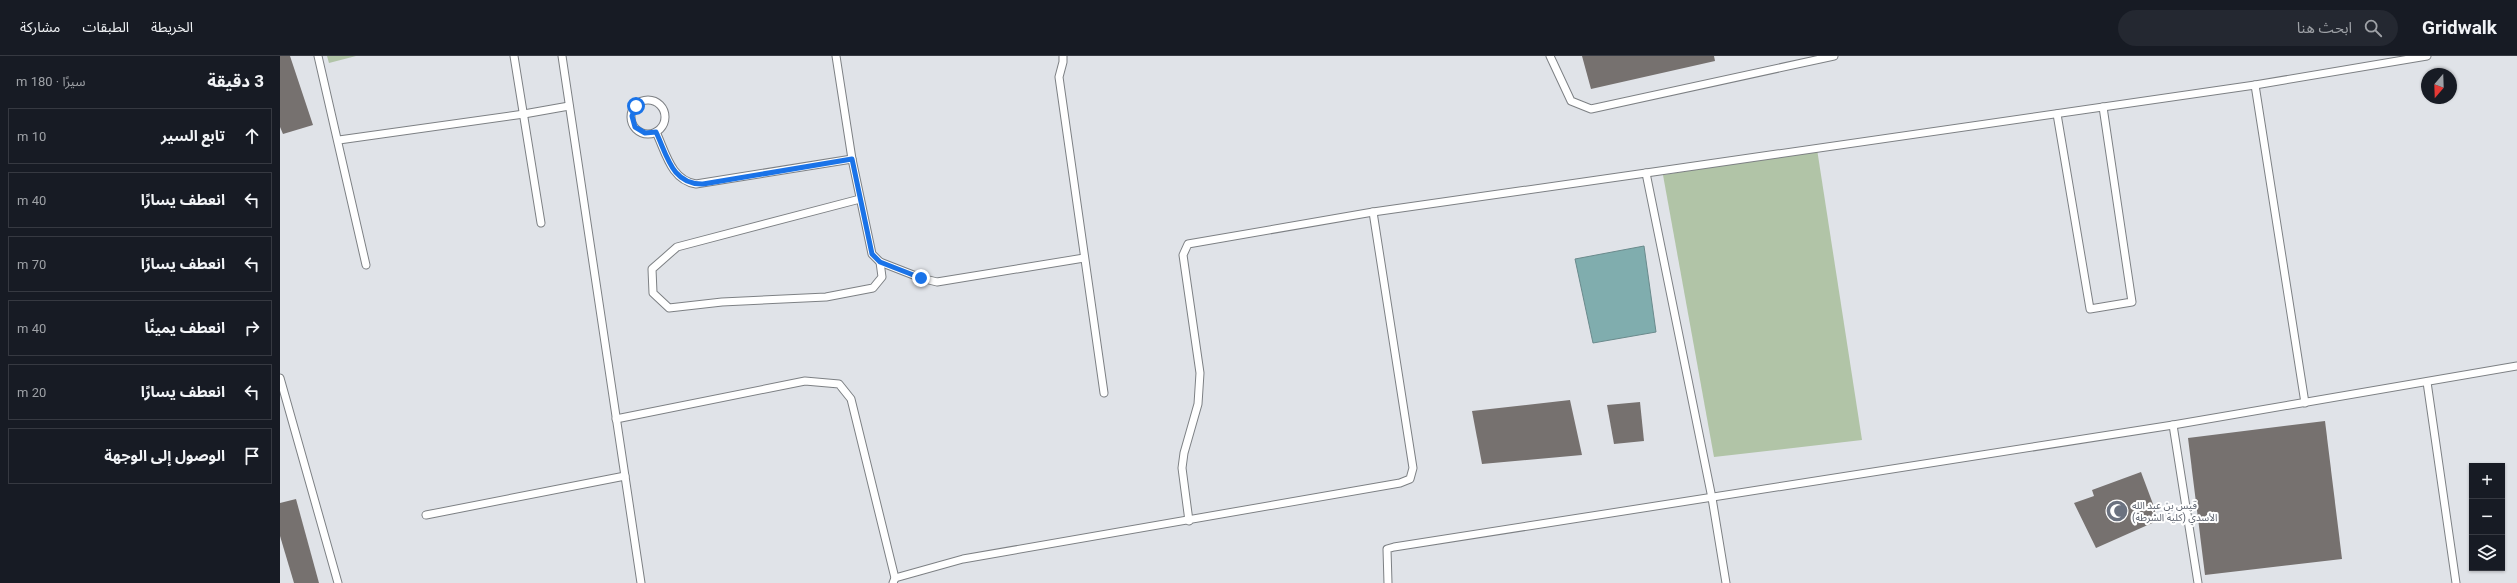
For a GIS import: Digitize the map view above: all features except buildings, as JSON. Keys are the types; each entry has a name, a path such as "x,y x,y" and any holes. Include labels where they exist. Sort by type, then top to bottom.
{"lane":[{"path":"318,56 339,140 366,265"},
{"path":"514,56 541,223"},
{"path":"562,56 641,583"},
{"path":"836,56 852,159 860,198 872,254 880,262 921,278 937,282 1084,258"},
{"path":"1063,56 1059,77 1104,393"},
{"path":"1550,56 1571,100 1591,109 1834,56"},
{"path":"1189,521 1182,468 1184,453 1198,404 1200,373 1183,255 1184,249 1188,244 1373,212 2255,85 2427,56"},
{"path":"2255,85 2305,403"},
{"path":"652,101 658,103 665,112 664,124 656,132 645,133 635,127 632,116 633,110 641,102 652,101"},
{"path":"339,140 524,114 569,106"},
{"path":"2057,114 2090,309 2132,302 2103,107"},
{"path":"656,132 674,172 684,180 696,184 852,159"},
{"path":"1646,173 1712,498 1726,583"},
{"path":"860,198 677,247 652,269 653,293 669,308 722,302 826,297 873,288 882,277 880,262"},
{"path":"616,419 805,381 839,384 850,399 894,580 963,559 1189,521 1400,483 1410,479 1413,468 1373,212"},
{"path":"1388,583 1387,549 1394,547 2173,425 2517,366"},
{"path":"280,378 338,583"},
{"path":"2427,382 2456,583"},
{"path":"2173,425 2198,583"},
{"path":"426,515 625,476"}],"green space":[{"path":"327,56 356,56 329,63"},
{"path":"1817,149 1862,440 1714,457 1663,175"}],"water":[{"path":"1644,246 1656,332 1593,343 1575,259"}],"place":[{"name":"قيس بن عبد الله الأسدي (كلية الشرطة)","path":"2117,511"}],"route":[{"path":"636,106 633,110 632,116 632,122 635,127 639,131 645,133 650,134 656,132 674,172 678,177 690,183 703,184 852,159 872,254 880,262 921,278"}]}
